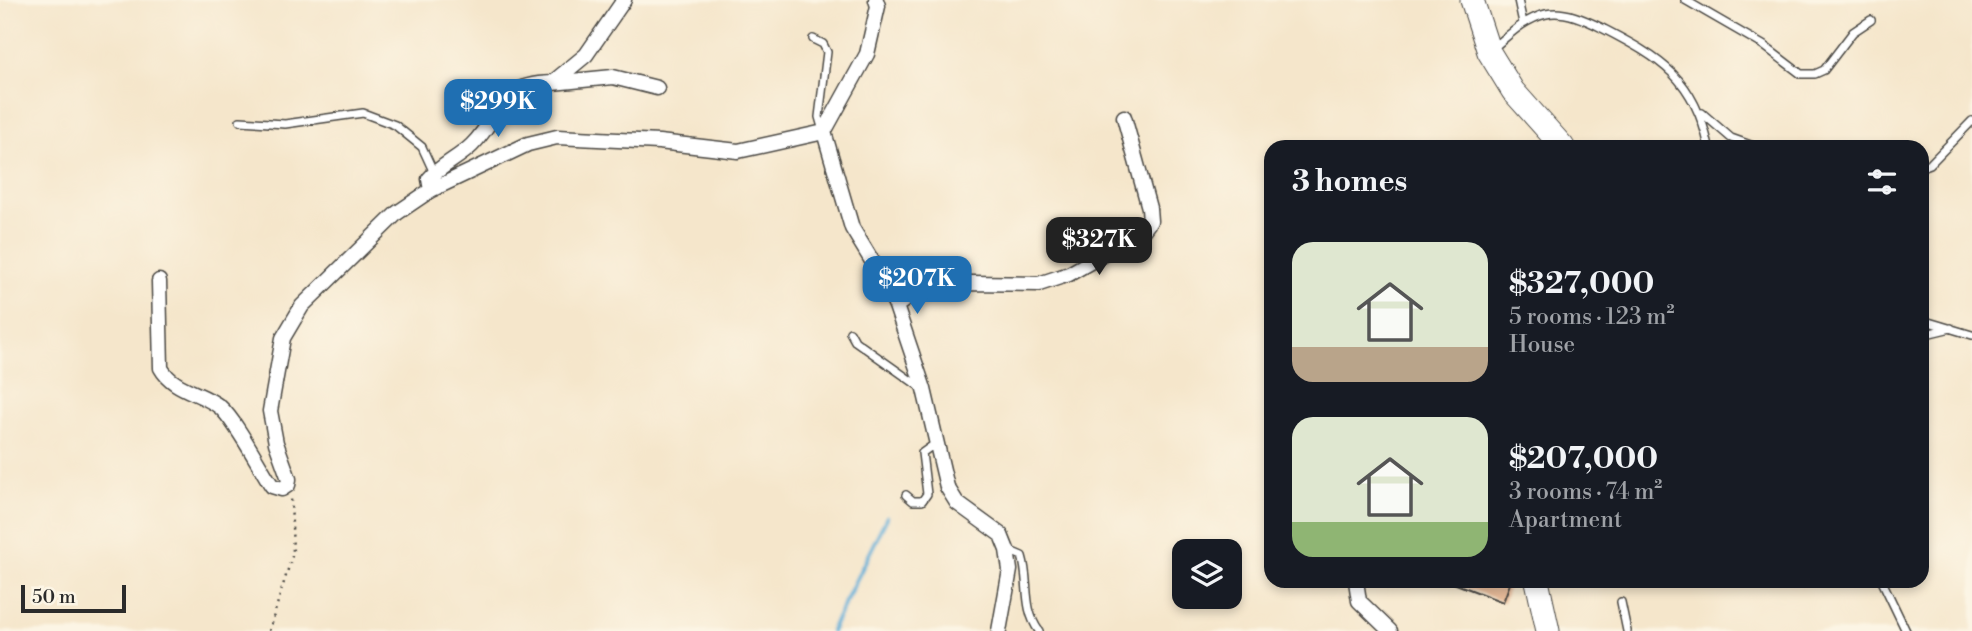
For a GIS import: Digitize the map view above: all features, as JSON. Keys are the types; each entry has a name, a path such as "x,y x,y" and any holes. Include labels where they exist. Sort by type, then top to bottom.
{"main road":[{"path":"1472,0 1489,52 1513,91 1557,140"},
{"path":"1539,588 1548,631"}],"street":[{"path":"552,83 586,55 624,0"},
{"path":"876,0 878,6 867,54 824,132 852,228 896,306 924,389 947,487 957,503 1001,535 1007,550 1010,570 999,631"},
{"path":"431,190 429,179 471,145 499,102 509,93 537,83 612,77 657,88"},
{"path":"896,306 909,297 936,286 971,283 1039,284 1069,274 1140,233 1150,221 1149,208 1124,117"},
{"path":"159,281 161,368 173,383 199,392 222,409 272,486 282,489 288,485 270,411 283,338 303,306 397,213 431,190 528,144 557,136 659,142 738,151 824,132"},
{"path":"1357,588 1359,601 1390,631"}],"lane":[{"path":"1518,0 1523,23"},
{"path":"1685,0 1763,45 1801,74 1815,74 1824,70 1853,32 1871,20"},
{"path":"1489,52 1523,23 1548,13 1579,16 1653,54 1673,74 1702,113 1737,140"},
{"path":"813,39 823,44 827,52 819,117 824,132"},
{"path":"240,121 285,124 363,113 394,125 422,147 434,173"},
{"path":"1702,113 1708,140"},
{"path":"1929,164 1972,121"},
{"path":"1929,322 1972,335"},
{"path":"1929,333 1952,328"},
{"path":"850,332 863,347 924,389"},
{"path":"906,495 913,501 922,501 927,494 922,453 937,442"},
{"path":"1007,550 1022,556 1026,599 1039,631"},
{"path":"1885,588 1906,631"},
{"path":"1620,602 1627,631"}],"path":[{"path":"269,631 293,553 293,511 288,485"}],"building":[{"path":"1466,588 1508,588 1503,602"}],"waterway":[{"path":"831,631 887,517"}]}
